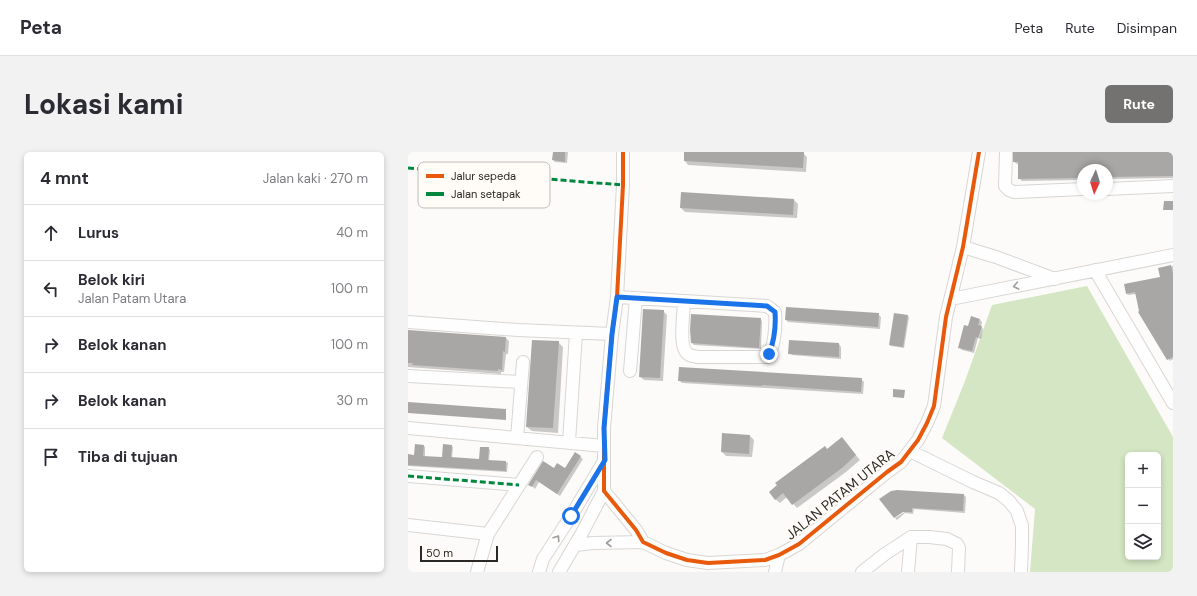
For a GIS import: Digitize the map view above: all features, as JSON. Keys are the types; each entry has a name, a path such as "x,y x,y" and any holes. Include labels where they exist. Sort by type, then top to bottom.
{"street":[{"path":"559,572 604,491 604,428 612,334 617,297 623,185 623,152"},
{"name":"JALAN PATAM UTARA","path":"643,542 666,553 687,560 750,567 779,555 799,544 881,476 901,462 918,440 927,424 934,406 946,317 963,247 979,152"},
{"path":"1006,152 1005,186 1009,190 1014,192 1077,189"},
{"path":"1113,189 1173,186"},
{"path":"963,247 996,257 1055,279"},
{"path":"951,299 1173,255"},
{"path":"1095,270 1173,404"},
{"path":"617,297 636,298 767,306 775,312 773,343 769,354 767,357 697,357 688,355 683,346 682,337 684,301"},
{"path":"630,371 636,298"},
{"path":"408,322 518,330 612,334"},
{"path":"569,442 576,333"},
{"path":"517,438 523,362"},
{"path":"408,376 521,382"},
{"path":"408,428 604,446"},
{"path":"910,451 999,493 1008,501 1017,511 1022,526 1021,572"},
{"path":"477,572 488,534 536,457"},
{"path":"539,572 543,559 605,460"},
{"path":"408,476 518,485"},
{"path":"575,545 593,543 643,542 636,530 604,491"},
{"path":"408,525 488,534"},
{"path":"908,572 911,537"},
{"path":"862,572 885,554 911,537 946,539 957,544 959,548 958,572"},
{"path":"775,572 779,555"}],"green space":[{"path":"1087,286 1173,437 1173,572 1030,572 1035,509 942,438 965,381 992,305"}],"building":[{"path":"553,152 565,152 565,162 552,160"},
{"path":"684,152 804,152 803,168 684,161"},
{"path":"1013,152 1173,152 1173,176 1113,177 1113,164 1077,164 1077,178 1018,179 1018,162 1013,162"},
{"path":"681,192 794,199 793,215 680,208"},
{"path":"1164,201 1173,201 1173,210 1163,210"},
{"path":"1171,265 1173,274 1173,357 1167,360 1138,312 1135,292 1126,294 1124,284 1160,277 1158,268"},
{"path":"786,307 879,313 878,327 785,320"},
{"path":"643,309 664,310 660,378 639,377"},
{"path":"894,313 908,315 903,347 889,345"},
{"path":"691,314 761,318 759,348 691,343"},
{"path":"971,316 980,319 978,325 982,326 978,338 976,337 972,351 958,348 964,325 968,326"},
{"path":"408,330 506,337 505,352 503,351 502,370 498,369 498,371 412,365 413,363 408,363"},
{"path":"532,340 559,341 553,428 526,427"},
{"path":"789,340 839,343 839,357 788,354"},
{"path":"679,367 862,378 861,392 678,381"},
{"path":"893,389 905,390 904,398 893,397"},
{"path":"408,402 506,409 506,420 408,413"},
{"path":"722,433 750,435 749,454 721,452"},
{"path":"842,437 856,455 842,468 792,505 783,493 775,500 769,492 777,485 775,483 825,446 827,449"},
{"path":"415,444 424,445 423,456 442,457 443,444 452,445 451,457 479,459 480,447 489,447 488,460 506,461 506,471 408,465 408,454 414,455"},
{"path":"575,452 581,456 557,494 536,480 532,487 528,485 543,461 554,468 557,463 565,468"},
{"path":"897,490 964,494 963,511 912,508 912,512 903,512 894,518 879,499 891,491"}],"marked path":[{"path":"408,168 418,169"},
{"path":"550,179 623,185"},
{"path":"408,476 519,485"}],"cycle path":[{"path":"623,152 623,185 617,297 612,334 604,428 604,491 636,530 643,542 666,553 687,560 708,563 765,560 779,555 799,544 901,462 918,440 934,406 946,317 963,247 979,152"}],"route":[{"path":"571,516 605,460 604,428 612,334 617,297 767,306 775,312 773,343 769,354"}]}
